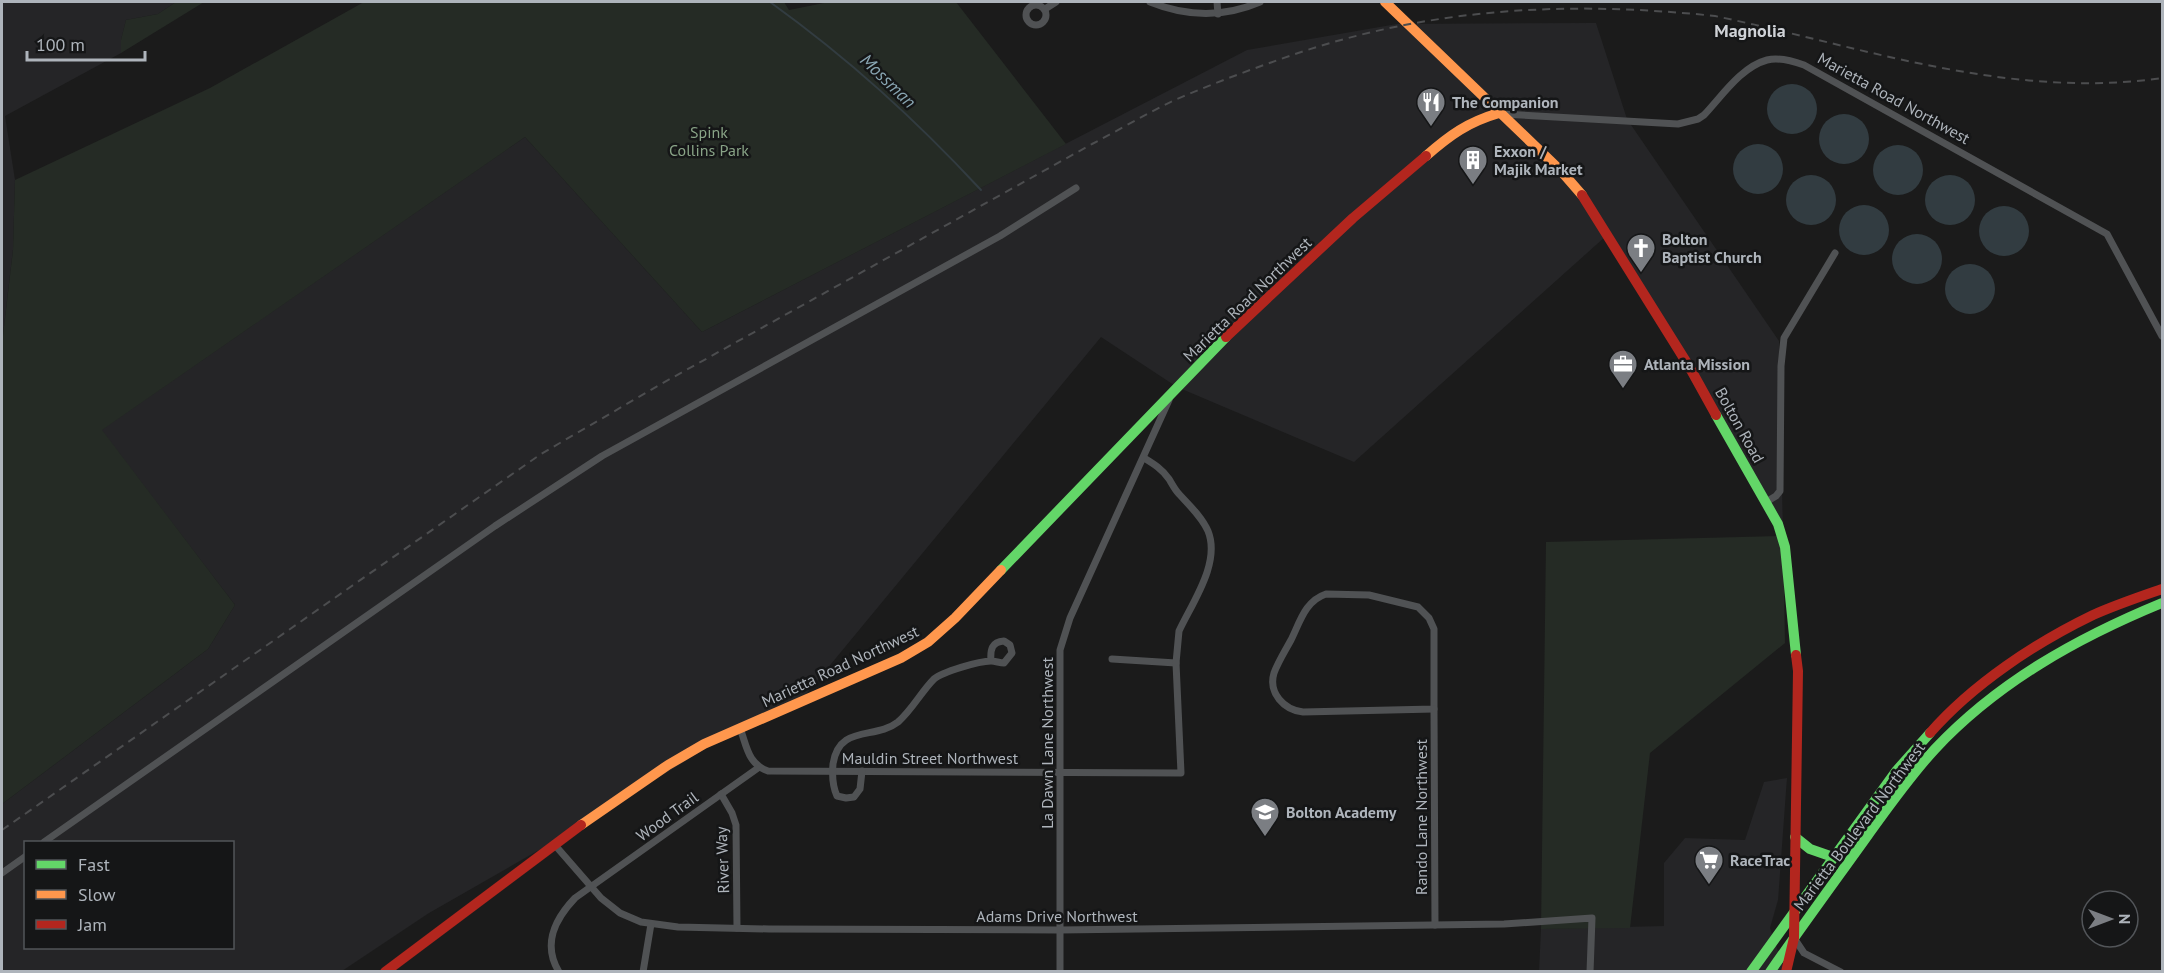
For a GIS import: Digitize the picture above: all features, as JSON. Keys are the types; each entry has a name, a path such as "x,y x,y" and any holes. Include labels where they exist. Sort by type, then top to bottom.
{"main road":[{"name":"Bolton Road","path":"1385,2 1569,179 1592,210 1690,368 1778,524 1785,547 1798,671 1794,938 1786,972"},
{"name":"Marietta Road Northwest","path":"385,972 554,844 668,765 704,744 901,658 928,642 979,594 1232,331 1353,218 1447,138 1476,120 1499,113"},
{"name":"Marietta Boulevard Northwest","path":"1751,972 1897,770 1926,736 1980,686 2012,661 2046,639 2095,614 2163,589"},
{"name":"Marietta Boulevard Northwest","path":"1770,972 1915,772 1974,711 2005,686 2065,647 2102,628 2163,603"},
{"path":"1795,837 1810,849 1833,857"}],"street":[{"path":"1045,9 1056,2"},
{"path":"1150,2 1170,10 1218,14 1237,11 1260,2"},
{"path":"1216,2 1218,14"},
{"name":"Marietta Road Northwest","path":"1499,113 1678,124 1698,119 1704,115 1748,69 1768,60 1787,60 1804,64 2107,234 2163,336"},
{"path":"48,841 495,526 602,456 1000,236 1076,188"},
{"path":"1766,502 1780,491 1781,366 1784,338 1834,253"},
{"name":"La Dawn Lane Northwest","path":"1060,972 1059,665 1064,634 1172,393"},
{"path":"1112,659 1176,663 1179,631 1205,576 1210,559 1211,541 1206,527 1191,506 1178,494 1161,469 1144,458"},
{"name":"Rando Lane Northwest","path":"1434,709 1297,711 1287,707 1278,699 1274,688 1274,676 1308,604 1326,594 1370,595 1418,607 1430,618 1434,629 1435,925"},
{"path":"862,771 860,789 854,797 846,798 837,795 833,786 832,771 835,754 843,742 857,734 886,728 897,723 940,674 948,670 991,661"},
{"name":"Mauldin Street Northwest","path":"758,768 768,771 1181,773 1176,663"},
{"path":"740,728 753,763 758,768"},
{"name":"Wood Trail","path":"559,972 552,956 550,943 553,928 575,898 758,768"},
{"name":"River Way","path":"721,794 736,825 737,928"},
{"name":"Adams Drive Northwest","path":"554,844 606,902 620,913 651,924 737,928 1060,930 1504,924 1591,919 1590,972"},
{"path":"2,873 24,857"},
{"path":"643,972 651,924"},
{"path":"1794,938 1804,952 1841,972"}],"shaded area":[{"path":"2,2 176,2 158,14 126,20 121,40 121,53 5,116 15,180 13,250 2,344"},
{"path":"1596,23 1627,119 1779,341 1783,536 1606,236 1354,462 1177,387 1101,337 798,704 736,730 560,838 429,913 342,971 2,972 2,804 208,649 235,605 101,430 525,137 702,332 1247,50 1397,24"},
{"path":"1787,84 1797,84 1810,91 1817,104 1817,114 1810,127 1797,134 1787,134 1778,130 1771,123 1767,114 1767,104 1771,95 1778,88"},
{"path":"1839,114 1849,114 1862,121 1869,134 1869,144 1862,157 1849,164 1839,164 1830,160 1823,153 1819,144 1819,134 1823,125 1830,118"},
{"path":"1753,144 1763,144 1776,151 1783,164 1783,174 1776,187 1763,194 1753,194 1744,190 1737,183 1733,174 1733,164 1737,155 1744,148"},
{"path":"1893,145 1903,145 1916,152 1923,165 1923,175 1916,188 1903,195 1893,195 1884,191 1877,184 1873,175 1873,165 1877,156 1884,149"},
{"path":"1806,175 1816,175 1829,182 1836,195 1836,205 1829,218 1816,225 1806,225 1797,221 1790,214 1786,205 1786,195 1790,186 1797,179"},
{"path":"1945,175 1955,175 1968,182 1975,195 1975,205 1968,218 1955,225 1945,225 1936,221 1929,214 1925,205 1925,195 1929,186 1936,179"},
{"path":"1859,205 1869,205 1882,212 1889,225 1889,235 1882,248 1869,255 1859,255 1850,251 1843,244 1839,235 1839,225 1843,216 1850,209"},
{"path":"1999,206 2009,206 2022,213 2029,226 2029,236 2022,249 2009,256 1999,256 1990,252 1983,245 1979,236 1979,226 1983,217 1990,210"},
{"path":"1912,234 1922,234 1935,241 1942,254 1942,264 1935,277 1922,284 1912,284 1903,280 1896,273 1892,264 1892,254 1896,245 1903,238"},
{"path":"1965,264 1975,264 1988,271 1995,284 1995,294 1988,307 1975,314 1965,314 1956,310 1949,303 1945,294 1945,284 1949,275 1956,268"},
{"path":"1787,778 1778,900 1770,928 1783,966 1781,971 1539,972 1541,929 1664,926 1664,863 1685,838 1745,840 1764,782"}],"green space":[{"path":"176,2 204,2 121,53 121,40 126,20 158,14"},
{"name":"Spink Collins Park","path":"364,2 784,2 789,10 829,2 956,2 1066,144 702,332 525,137 102,430 235,605 208,649 2,804 2,344 13,250 15,180 210,88"},
{"path":"1783,536 1785,643 1650,753 1630,928 1541,929 1546,542"}],"waterway":[{"name":"Mossman","path":"770,2 827,45 880,90 981,190"}],"railway":[{"path":"2,830 541,454 661,384 1144,116 1201,89 1278,60 1386,29 1439,19 1494,12 1603,9 1715,16 1881,55 1992,76 2048,82 2105,83 2162,78"}],"traffic: fast":[{"path":"1001,570 1226,337"},
{"path":"1716,415 1778,524 1785,547 1796,655"},
{"path":"1770,972 1900,791 1926,759 1959,725 1985,703 2040,664 2100,631 2162,603"},
{"path":"1751,972 1897,770 1930,733"},
{"path":"1795,837 1810,849 1833,857"}],"traffic: slow":[{"path":"1385,2 1562,172 1582,195"},
{"path":"1426,156 1460,130 1499,113"},
{"path":"581,825 668,765 704,744 901,658 928,642 955,618 1001,570"}],"traffic: jam":[{"path":"1226,337 1353,218 1426,156"},
{"path":"1582,195 1690,368 1716,415"},
{"path":"1930,733 1965,698 1985,682 2049,638 2118,604 2162,589"},
{"path":"1786,972 1794,938 1798,671 1796,655"},
{"path":"385,972 581,825"}],"place":[{"name":"The Companion","path":"1431,128"},
{"name":"Exxon / Majik Market","path":"1473,186"},
{"name":"Bolton Baptist Church","path":"1641,274"},
{"name":"Atlanta Mission","path":"1623,390"},
{"name":"Bolton Academy","path":"1265,838"},
{"name":"RaceTrac","path":"1709,886"}],"district":[{"name":"Magnolia","path":"1750,31"}]}
